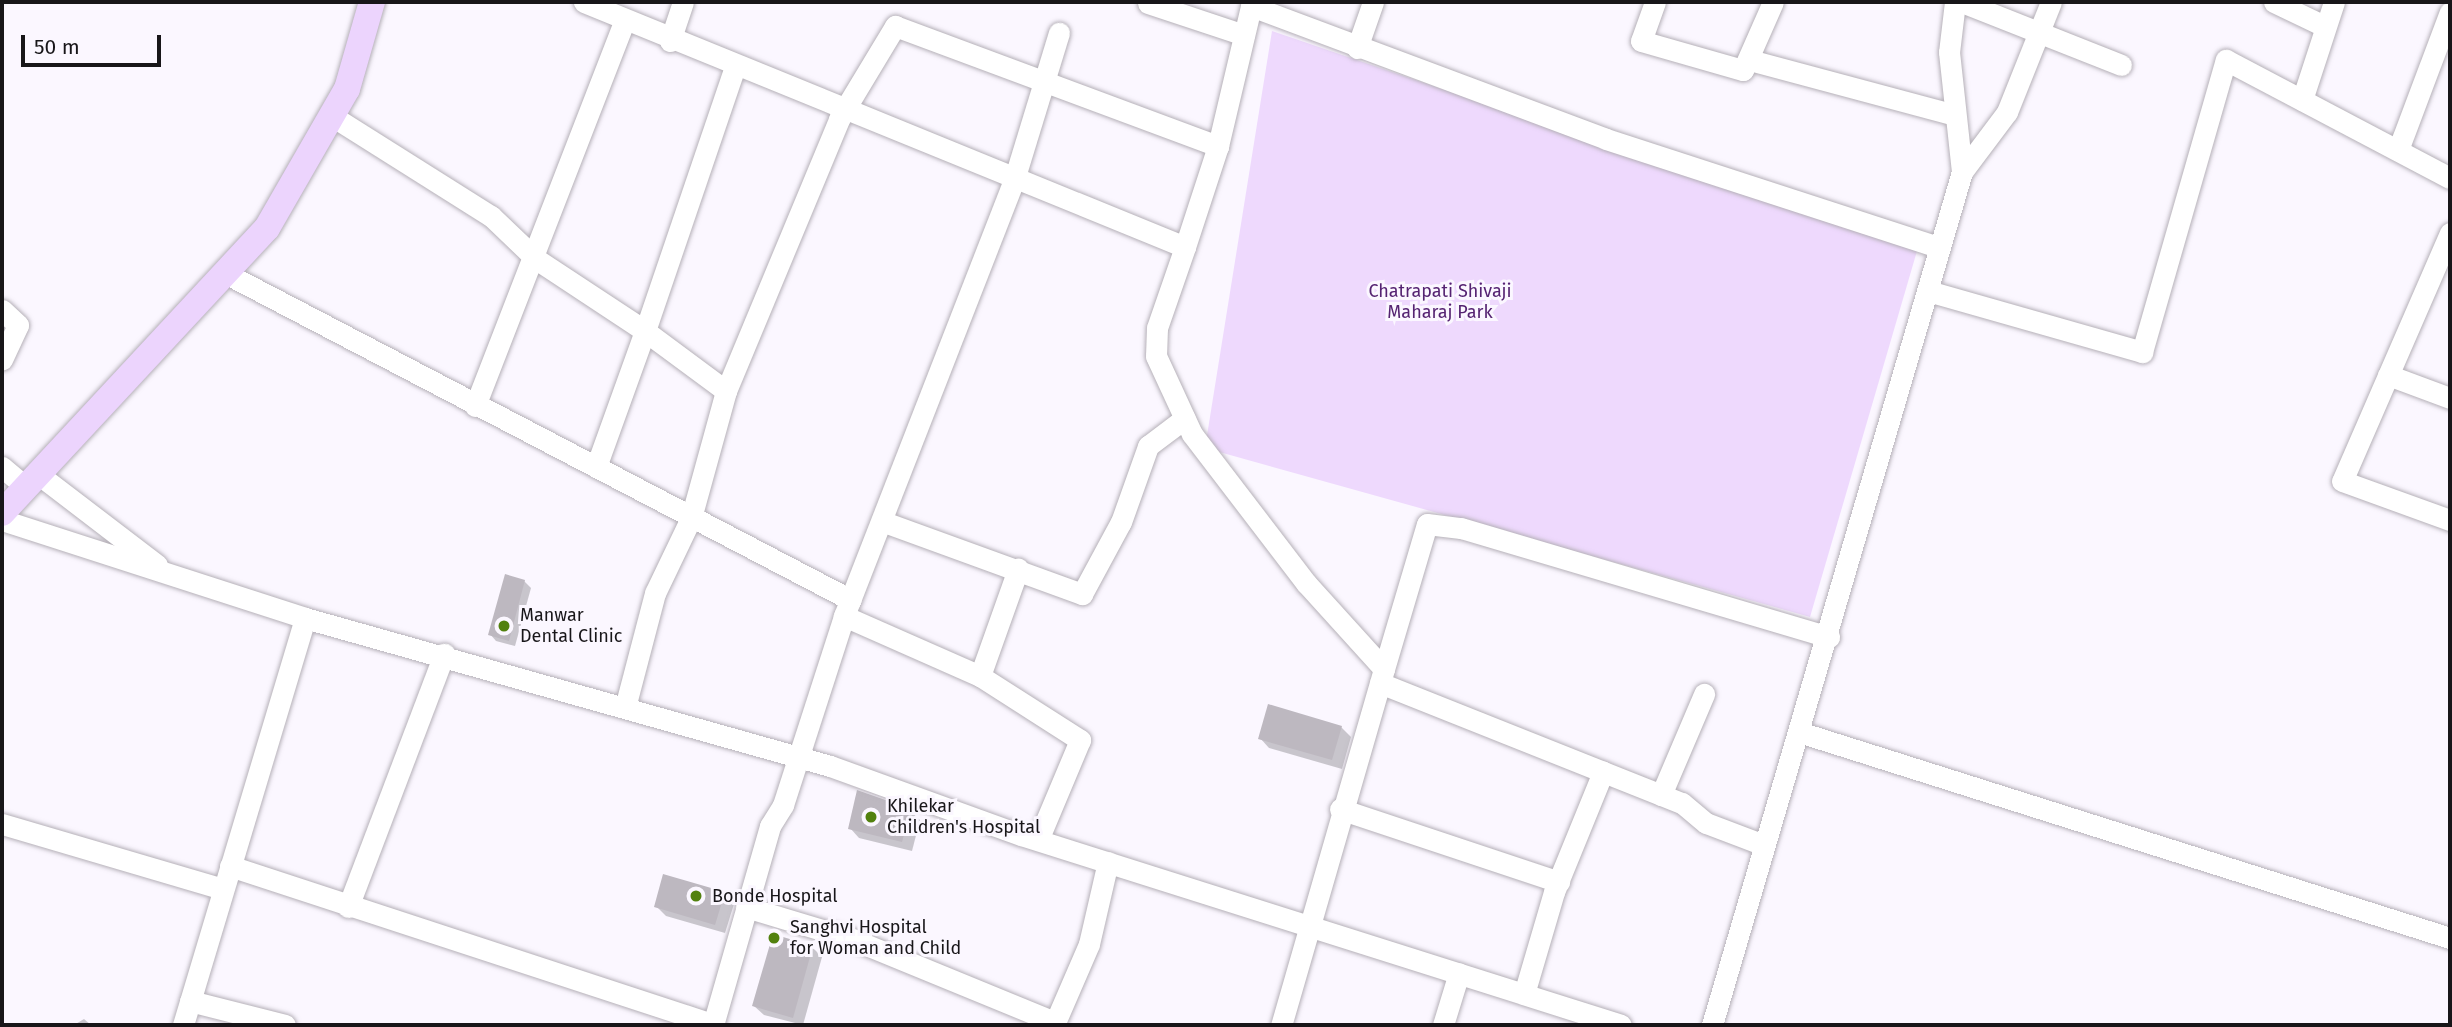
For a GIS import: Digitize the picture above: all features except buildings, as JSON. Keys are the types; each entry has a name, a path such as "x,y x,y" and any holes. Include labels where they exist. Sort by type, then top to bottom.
{"main road":[{"path":"2,513 267,228 347,89 372,2"}],"street":[{"path":"584,2 670,41 1185,247"},
{"path":"670,41 683,2"},
{"path":"1357,48 1373,2"},
{"path":"1655,2 1641,41 1743,70 1750,60 1773,2"},
{"path":"1955,2 1951,114 1962,172"},
{"path":"1962,2 2039,36 2121,65"},
{"path":"1712,1025 1764,845 1829,637 1962,172 2007,112 2051,2"},
{"path":"2274,2 2324,26"},
{"path":"2302,100 2334,2"},
{"path":"1147,3 1244,35"},
{"path":"1764,845 1724,832 1661,795 1382,676 1290,563 1185,418 1156,356 1157,327 1218,146 1252,4 1357,48 1606,139 1939,247"},
{"path":"2398,150 2449,17"},
{"path":"475,406 536,259 625,20"},
{"path":"625,707 655,593 691,518 726,391 844,110 895,26 1218,146"},
{"path":"230,866 348,907 714,1025 746,907 799,757 847,608 884,522 1014,180 1041,80 1059,33"},
{"path":"1750,60 1951,114"},
{"path":"1927,291 2142,352 2226,60 2450,178"},
{"path":"596,467 735,67"},
{"path":"332,116 491,216 536,259 645,331 726,391"},
{"path":"2450,233 2342,481 2450,520"},
{"path":"225,273 691,518 847,608 980,676 1080,740 1038,840"},
{"path":"2,310 18,325 2,360"},
{"path":"2388,375 2450,398"},
{"path":"884,522 1082,594 1121,522 1148,446 1185,418"},
{"path":"2,467 32,481 161,568"},
{"path":"2,520 43,539 161,568 305,618 444,654 799,757 1038,840 1621,1025"},
{"path":"1281,1025 1312,926 1340,809 1427,524 1461,528 1829,637"},
{"path":"980,676 1018,569"},
{"path":"183,1025 305,618"},
{"path":"348,907 444,654"},
{"path":"1661,795 1704,694"},
{"path":"1799,732 2450,938"},
{"path":"1524,994 1559,882 1603,772"},
{"path":"1340,809 1559,882"},
{"path":"2,824 223,889"},
{"path":"746,907 852,939 1054,1024 1089,944 1108,862"},
{"path":"1443,1025 1460,973"},
{"path":"190,1001 285,1025"}],"green space":[{"name":"Chatrapati Shivaji Maharaj Park","path":"1272,31 1917,251 1810,617 1205,448"}],"place":[{"name":"Manwar Dental Clinic","path":"504,626"},
{"name":"Khilekar Children's Hospital","path":"871,817"},
{"name":"Bonde Hospital","path":"696,896"},
{"name":"Sanghvi Hospital for Woman and Child","path":"774,938"}]}
